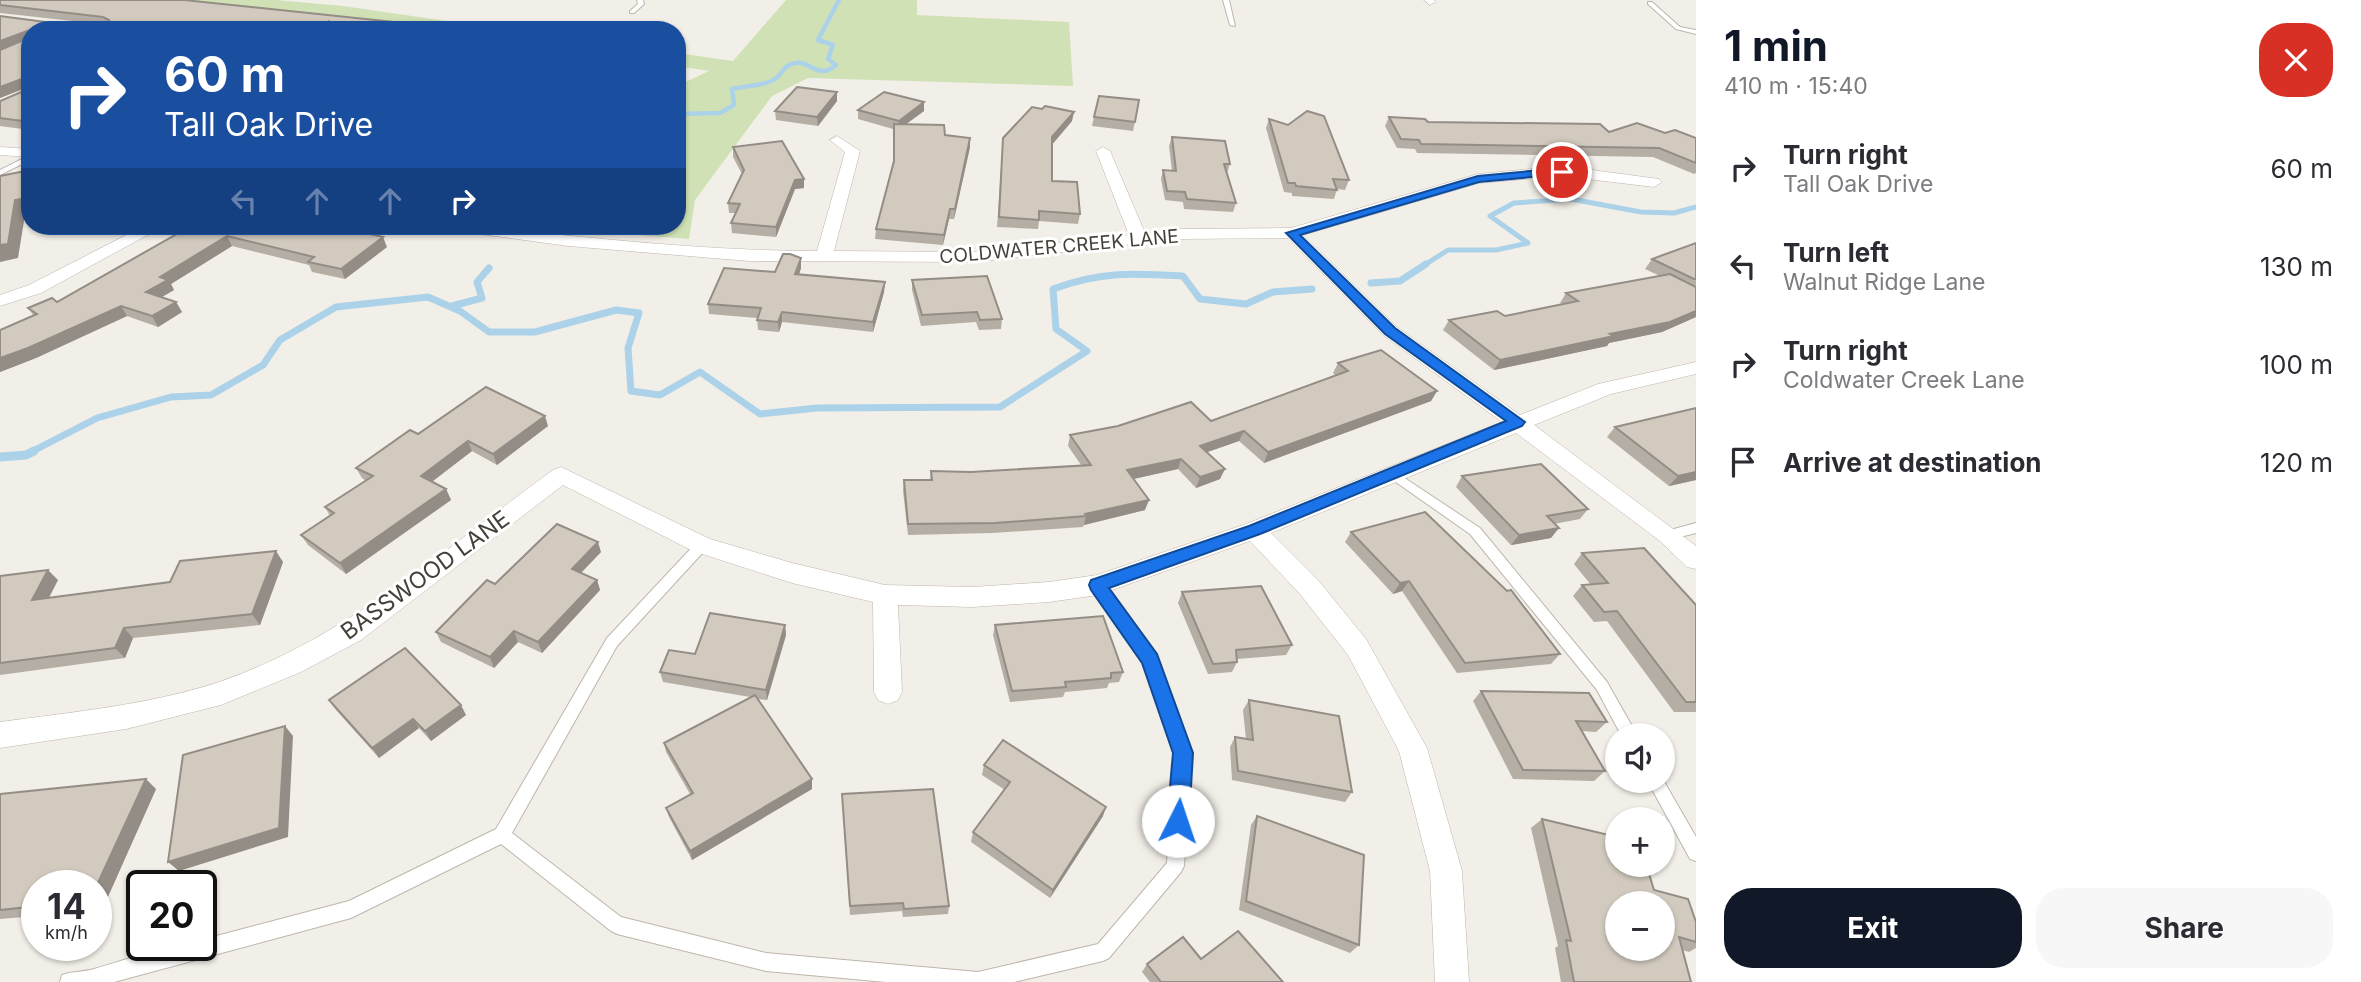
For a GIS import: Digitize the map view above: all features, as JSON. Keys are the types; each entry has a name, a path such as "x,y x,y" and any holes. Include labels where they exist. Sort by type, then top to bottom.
{"street":[{"path":"824,257 853,150 837,140"},
{"path":"0,151 21,152"},
{"path":"1103,151 1139,239"},
{"name":"COLDWATER CREEK LANE","path":"524,235 749,256 974,257 1178,234 1292,233 1478,179 1562,172 1654,182"},
{"path":"1292,233 1390,331 1668,535 1696,560"},
{"path":"0,301 35,289 139,235"},
{"path":"702,545 792,573 885,596 972,597 1098,585 1254,530 1394,475 1517,422 1605,389 1696,368"},
{"name":"BASSWOOD LANE","path":"0,735 140,713 221,693 291,664 352,632 561,475 702,545"},
{"path":"1254,530 1308,587 1357,648 1413,748 1446,871 1452,982"},
{"path":"885,596 888,692"}],"lane":[{"path":"632,12 641,4 640,0"},
{"path":"1226,0 1233,25"},
{"path":"1650,3 1678,28 1696,32"},
{"path":"0,173 21,159"},
{"path":"1394,475 1475,531 1602,686 1622,723"},
{"path":"1668,535 1696,528"},
{"path":"69,982 87,980 351,909 502,835 612,642 702,545"},
{"path":"502,835 617,925 766,962 978,981 1104,952 1175,866 1183,753 1151,660 1098,585"},
{"path":"1662,793 1696,853"}],"green space":[{"path":"178,0 276,0 343,6 447,21 379,21"},
{"path":"786,0 917,0 917,15 1069,22 1073,86 808,78 772,96 695,200 689,239 639,235 686,235 686,82 709,71 686,67 686,54 733,61"}],"building":[{"path":"0,0 184,0 384,21 109,21 103,17 0,5"},
{"path":"0,16 38,21 21,21 21,33 0,41"},
{"path":"21,41 21,79 0,87 0,50"},
{"path":"797,87 837,92 817,117 775,111"},
{"path":"21,92 21,121 0,118 0,101"},
{"path":"884,92 924,102 899,121 858,110"},
{"path":"1099,96 1139,100 1135,122 1094,117"},
{"path":"1045,106 1074,112 1052,137 1052,181 1077,182 1080,214 1039,211 1039,220 999,217 1003,138 1032,107 1042,109"},
{"path":"1307,111 1324,116 1349,180 1333,179 1337,190 1288,183 1269,119 1288,125"},
{"path":"1389,117 1425,119 1428,122 1600,124 1609,132 1637,123 1665,133 1675,130 1696,138 1696,163 1659,148 1421,144 1419,140 1401,139"},
{"path":"894,124 944,125 945,135 970,138 955,209 950,209 944,235 876,229 894,161"},
{"path":"1172,137 1225,141 1230,164 1224,164 1236,203 1187,199 1185,192 1167,191 1163,170 1176,171"},
{"path":"782,141 804,179 795,180 776,227 731,223 740,204 728,203 744,170 733,147"},
{"path":"21,172 21,199 15,200 8,244 0,245 0,176"},
{"path":"175,235 383,237 341,269 308,262 314,257 227,236 160,277 168,280 146,292 176,302 152,316 121,306 0,358 0,330 37,314 28,308 52,298 57,302"},
{"path":"1696,243 1696,279 1652,259"},
{"path":"783,254 801,258 795,274 885,282 873,322 782,312 778,322 757,320 761,308 708,304 724,268 775,272"},
{"path":"1670,274 1696,287 1696,311 1670,322 1610,334 1614,336 1500,360 1449,320 1497,311 1505,316 1578,301 1566,293"},
{"path":"987,276 1002,319 980,320 977,312 922,315 912,280"},
{"path":"1381,350 1437,391 1268,452 1244,431 1200,446 1225,469 1200,477 1181,459 1127,470 1149,500 1085,514 1086,516 995,523 908,524 904,480 932,480 931,471 971,472 1091,465 1070,435 1118,426 1191,402 1211,421 1348,371 1338,363"},
{"path":"486,387 545,416 493,454 468,441 421,476 446,489 340,563 301,535 334,513 325,507 373,476 356,468 410,430 418,434"},
{"path":"1696,408 1696,472 1678,476 1615,427"},
{"path":"1541,464 1588,509 1547,516 1559,528 1519,535 1462,476"},
{"path":"1425,512 1507,591 1511,590 1560,654 1465,663 1409,581 1400,583 1351,532"},
{"path":"557,524 598,542 572,569 597,580 538,642 514,631 490,657 436,632 487,580 495,584"},
{"path":"1644,548 1696,605 1696,702 1686,702 1617,611 1604,612 1582,585 1608,583 1582,553"},
{"path":"276,551 252,614 124,628 115,648 0,663 0,576 48,570 32,600 170,582 180,561"},
{"path":"1261,586 1292,645 1236,650 1237,662 1213,664 1182,592"},
{"path":"710,613 785,625 766,690 660,672 669,650 695,654"},
{"path":"1103,616 1123,672 1111,673 1111,678 1065,682 1066,687 1012,691 995,625"},
{"path":"405,648 461,705 425,731 413,719 372,748 329,700"},
{"path":"1481,691 1589,693 1607,722 1576,721 1605,771 1523,770"},
{"path":"755,695 812,779 690,851 666,808 693,793 664,743"},
{"path":"1249,700 1339,716 1352,792 1238,771 1235,737 1253,740"},
{"path":"285,726 279,828 168,862 183,755"},
{"path":"1003,740 1106,807 1053,890 973,832 1010,782 984,765"},
{"path":"146,779 104,870 21,870 21,908 0,910 0,794"},
{"path":"933,789 949,906 904,909 903,903 850,906 842,794"},
{"path":"1257,816 1364,855 1359,945 1246,901"},
{"path":"1542,819 1605,834 1605,877 1650,877 1654,890 1658,891 1605,891 1605,961 1675,961 1675,896 1688,899 1696,922 1696,942 1679,937 1691,982 1574,982 1566,940 1571,941"},
{"path":"1238,931 1283,982 1161,982 1147,964 1183,937 1201,959"}],"waterway":[{"path":"686,114 720,113 734,105 732,89 771,81 792,64 806,64 819,71 836,65 828,59 833,45 818,40 839,0"},
{"path":"1423,266 1448,250 1496,250 1528,243 1490,216 1514,203 1571,199 1641,212 1674,213 1696,207"},
{"path":"1371,283 1400,281 1426,264"},
{"path":"452,306 482,298 477,282 489,268"},
{"path":"31,452 97,418 171,397 211,395 263,365 280,340 336,307 428,297 460,311 489,332 535,332 616,310 639,313 628,348 631,391 660,395 700,372 760,414 817,408 1000,407 1087,351 1056,329 1053,289 1087,279 1133,274 1183,276 1200,299 1246,304 1273,292 1312,289"},
{"path":"0,457 26,455 34,451"}],"route":[{"path":"1178,821 1183,753 1151,660 1098,585 1254,530 1394,475 1517,422 1390,331 1292,233 1478,179 1562,172"}]}
